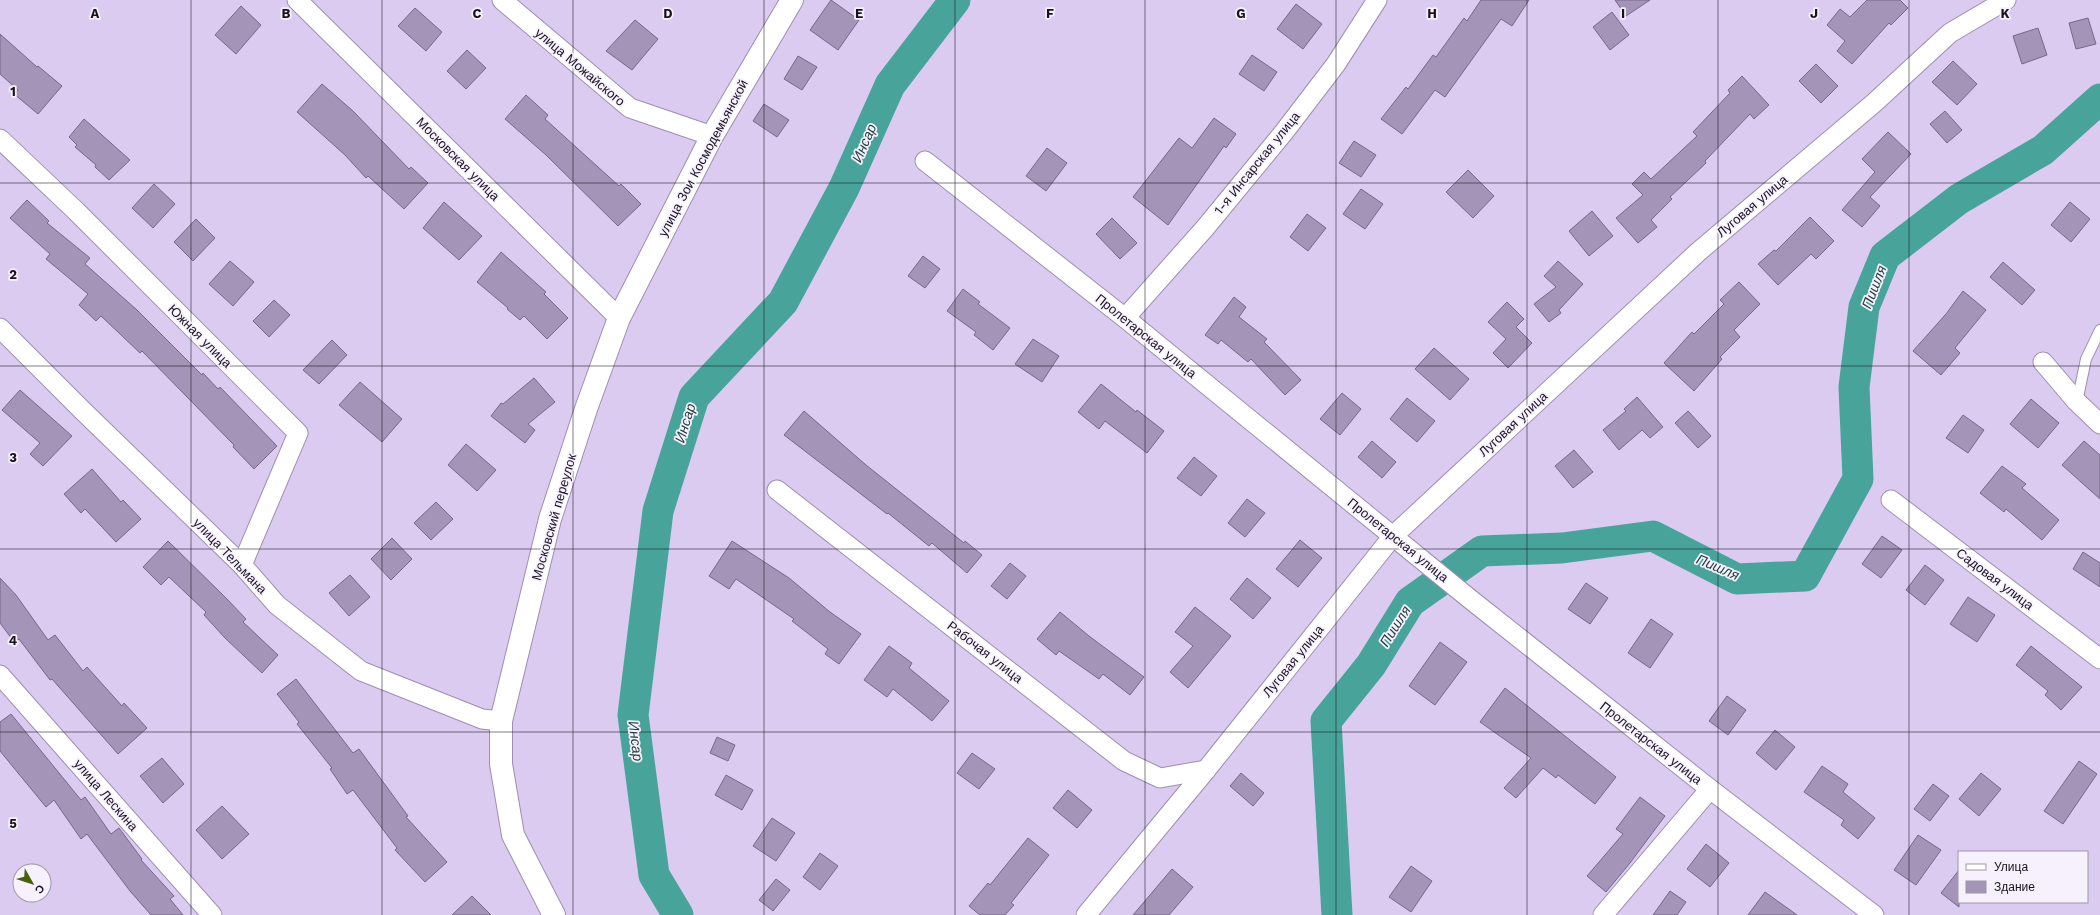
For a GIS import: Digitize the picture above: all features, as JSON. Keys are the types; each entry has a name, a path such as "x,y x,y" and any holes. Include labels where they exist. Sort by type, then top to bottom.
{"street":[{"name":"Московская улица","path":"297,0 619,318"},
{"name":"улица Можайского","path":"502,0 630,108 712,136"},
{"name":"улица Зои Космодемьянской","path":"619,318 712,136 792,0"},
{"name":"1-я Инсарская улица","path":"1126,318 1205,228 1284,132 1336,64 1377,0"},
{"name":"Луговая улица","path":"1086,915 1206,770 1393,536 1698,252 1874,103 1950,33 2006,0"},
{"name":"Южная улица","path":"0,138 76,211 298,433 242,565"},
{"name":"Пролетарская улица","path":"925,161 1126,318 1470,599 1710,789 1874,915"},
{"name":"Московский переулок","path":"554,915 513,835 501,764 501,721 550,519 586,409 619,318"},
{"name":"улица Тельмана","path":"0,328 82,410 242,565 277,605 361,671 482,719 501,721"},
{"path":"2043,362 2077,402 2100,424"},
{"name":"Рабочая улица","path":"777,490 1124,761 1160,778 1206,770"},
{"name":"Садовая улица","path":"1891,500 2100,659"},
{"name":"улица Лескина","path":"0,675 212,915"},
{"path":"1603,915 1710,789"}],"lane":[{"path":"2077,402 2086,359 2100,330"}],"building":[{"path":"831,0 859,20 838,50 810,30"},
{"path":"1481,0 1529,0 1512,26 1501,19 1445,97 1435,90 1402,134 1381,119 1406,87 1408,89 1433,55 1436,57 1464,18 1467,21"},
{"path":"1615,0 1650,0 1626,16"},
{"path":"1867,0 1900,0 1908,8 1891,25 1889,23 1852,64 1837,51 1845,41 1827,25 1840,9 1850,17"},
{"path":"1296,4 1322,24 1303,49 1277,29"},
{"path":"241,6 261,25 236,54 215,35"},
{"path":"415,8 442,32 426,51 398,26"},
{"path":"1612,12 1629,35 1610,50 1593,27"},
{"path":"2088,18 2096,44 2076,49 2069,23"},
{"path":"635,20 658,39 632,70 606,51"},
{"path":"2038,28 2047,55 2022,64 2013,36"},
{"path":"0,34 37,67 38,66 62,86 38,114 14,94 18,90 0,74"},
{"path":"467,50 486,68 466,89 447,71"},
{"path":"1252,55 1277,72 1264,91 1239,74"},
{"path":"798,56 817,67 802,90 784,79"},
{"path":"1953,61 1977,84 1957,105 1932,82"},
{"path":"1816,64 1838,86 1821,103 1799,81"},
{"path":"1742,76 1769,105 1754,119 1750,114 1705,161 1706,163 1670,197 1672,199 1651,220 1657,227 1638,243 1616,218 1643,195 1632,184 1644,172 1651,179 1697,136 1693,132 1730,93 1728,90"},
{"path":"322,84 353,111 409,169 411,167 428,183 404,209 368,176 366,178 345,155 297,112"},
{"path":"526,95 548,115 545,119 619,186 621,184 641,204 618,226 546,155 505,119"},
{"path":"764,104 789,120 777,137 753,121"},
{"path":"1945,111 1962,130 1947,143 1930,124"},
{"path":"1214,118 1236,134 1226,148 1224,146 1168,225 1133,197 1179,138 1192,148"},
{"path":"84,119 130,160 109,180 95,167 96,165 75,147 77,145 69,137"},
{"path":"1888,132 1911,154 1870,197 1880,206 1862,227 1842,210 1875,172 1862,159"},
{"path":"1354,141 1376,155 1361,177 1339,163"},
{"path":"1047,148 1067,163 1046,191 1026,176"},
{"path":"1468,170 1494,196 1473,218 1446,192"},
{"path":"154,184 175,204 153,228 132,208"},
{"path":"1361,189 1383,204 1365,229 1343,214"},
{"path":"27,200 49,221 47,223 90,258 85,264 137,310 202,375 203,373 218,389 220,387 277,446 254,469 233,447 234,445 142,351 140,353 101,316 96,321 79,305 88,294 46,259 50,254 10,218"},
{"path":"444,202 482,236 459,260 423,228"},
{"path":"2070,202 2090,219 2071,242 2051,225"},
{"path":"1592,211 1613,236 1589,256 1569,231"},
{"path":"1307,214 1326,228 1308,251 1290,237"},
{"path":"1810,217 1834,241 1816,259 1811,254 1778,285 1758,264 1774,250 1776,251"},
{"path":"1112,218 1137,243 1120,259 1096,234"},
{"path":"196,219 215,238 193,261 174,242"},
{"path":"501,252 546,292 544,294 568,318 547,339 524,316 520,320 477,282"},
{"path":"923,256 940,269 925,288 908,276"},
{"path":"230,261 254,282 233,306 209,284"},
{"path":"1558,261 1583,284 1559,310 1561,313 1549,322 1534,304 1556,287 1544,276"},
{"path":"2003,262 2035,290 2022,305 1990,277"},
{"path":"1739,282 1760,304 1734,330 1740,337 1720,357 1722,359 1694,391 1664,363 1692,332 1694,334 1724,304 1720,300"},
{"path":"963,289 980,302 978,304 1010,328 993,350 974,335 976,332 947,311"},
{"path":"1963,291 1986,310 1955,348 1960,353 1941,375 1913,351 1946,314"},
{"path":"1234,297 1246,307 1239,317 1267,339 1264,342 1301,380 1285,395 1251,359 1248,362 1221,340 1218,344 1205,335"},
{"path":"274,300 290,315 269,337 253,321"},
{"path":"1507,302 1524,319 1516,327 1532,343 1508,368 1493,353 1506,339 1488,322"},
{"path":"1033,339 1059,356 1042,382 1015,364"},
{"path":"332,340 347,355 319,384 303,370"},
{"path":"1434,348 1469,379 1450,400 1415,369"},
{"path":"534,378 555,402 528,424 535,430 525,443 491,416 501,403 503,404"},
{"path":"360,382 402,419 382,442 339,405"},
{"path":"1101,384 1136,412 1137,410 1164,431 1147,453 1105,421 1099,429 1078,412"},
{"path":"20,390 72,436 43,466 30,454 40,443 2,410"},
{"path":"1342,393 1361,409 1340,435 1320,419"},
{"path":"1637,397 1663,427 1650,438 1642,430 1619,450 1603,430 1626,411 1624,409"},
{"path":"1407,398 1435,421 1417,442 1390,419"},
{"path":"2031,399 2059,423 2038,448 2010,424"},
{"path":"804,411 866,465 964,543 965,541 982,555 967,573 932,543 929,546 888,513 887,514 784,435"},
{"path":"1688,411 1711,436 1698,448 1675,423"},
{"path":"1963,415 1984,430 1968,453 1946,438"},
{"path":"1372,441 1396,462 1382,478 1358,457"},
{"path":"2084,441 2100,455 2100,499 2062,465"},
{"path":"466,444 496,470 477,491 448,465"},
{"path":"1574,450 1593,472 1573,488 1555,466"},
{"path":"1194,457 1217,476 1201,496 1177,478"},
{"path":"2002,466 2026,484 2022,488 2059,520 2042,540 2006,509 2004,512 1980,493"},
{"path":"92,469 121,502 123,500 141,519 116,542 85,509 81,513 64,494"},
{"path":"1247,499 1265,513 1245,537 1228,523"},
{"path":"436,502 453,519 431,540 414,523"},
{"path":"1882,536 1902,550 1881,578 1862,564"},
{"path":"392,538 412,559 391,580 371,559"},
{"path":"1300,540 1322,558 1298,587 1276,569"},
{"path":"168,541 246,619 243,622 278,655 262,673 225,638 204,615 206,612 169,577 161,585 143,567"},
{"path":"732,541 789,578 830,612 861,634 839,664 825,654 828,649 792,621 794,619 736,579 729,589 709,576"},
{"path":"2083,552 2100,563 2100,587 2073,569"},
{"path":"1010,563 1026,576 1007,599 991,586"},
{"path":"1925,565 1944,580 1925,605 1906,590"},
{"path":"350,575 370,597 349,616 329,593"},
{"path":"0,578 16,595 48,640 55,635 83,671 87,667 122,706 124,703 147,728 118,754 52,679 50,680 19,639 15,643 0,623"},
{"path":"1247,578 1271,598 1253,619 1230,599"},
{"path":"1586,583 1608,598 1590,624 1568,609"},
{"path":"1968,597 1995,615 1977,642 1950,624"},
{"path":"1195,607 1231,636 1188,688 1170,672 1193,646 1175,632"},
{"path":"1060,612 1089,636 1144,677 1130,695 1103,674 1099,679 1059,651 1056,655 1037,639"},
{"path":"1651,619 1673,634 1650,668 1628,653"},
{"path":"1440,642 1467,662 1435,705 1409,686"},
{"path":"889,646 912,663 909,668 949,701 932,721 893,689 887,697 864,680"},
{"path":"2031,646 2082,687 2061,710 2045,695 2048,691 2016,665"},
{"path":"296,679 353,753 359,749 408,816 406,817 447,862 425,882 395,850 397,848 353,790 347,794 330,769 332,768 297,724 299,722 277,694"},
{"path":"1505,688 1616,777 1595,804 1558,775 1556,778 1543,768 1516,798 1504,788 1531,758 1480,722"},
{"path":"1727,696 1746,710 1728,735 1709,721"},
{"path":"11,714 81,800 85,797 111,834 119,828 142,859 141,860 174,896 170,899 183,915 151,915 130,891 87,834 81,839 54,800 46,807 0,751 0,722"},
{"path":"1775,730 1795,747 1776,770 1756,753"},
{"path":"717,737 735,745 728,761 710,753"},
{"path":"972,753 995,769 979,789 957,773"},
{"path":"162,758 184,784 163,803 140,776"},
{"path":"2079,761 2097,774 2063,824 2044,811"},
{"path":"1822,766 1848,784 1843,792 1875,818 1858,839 1841,825 1844,820 1804,792"},
{"path":"1241,773 1264,793 1253,806 1230,786"},
{"path":"1981,773 2001,789 1979,816 1959,799"},
{"path":"726,775 753,790 742,810 715,795"},
{"path":"1933,784 1949,796 1930,821 1914,809"},
{"path":"1068,790 1092,810 1077,828 1053,808"},
{"path":"1640,797 1665,816 1606,892 1587,876 1623,834 1616,829"},
{"path":"222,806 249,834 222,859 196,830"},
{"path":"772,818 795,833 776,861 753,846"},
{"path":"1918,835 1941,850 1916,885 1894,870"},
{"path":"1028,838 1049,855 1011,903 1014,905 1005,915 980,915 969,906 988,883 990,885"},
{"path":"1706,844 1729,863 1710,887 1687,869"},
{"path":"820,853 838,866 820,890 803,877"},
{"path":"1411,866 1432,881 1411,912 1389,897"},
{"path":"1172,869 1193,887 1169,915 1133,915"},
{"path":"1958,871 1959,907 1941,893"},
{"path":"776,879 790,890 773,911 759,900"},
{"path":"1670,891 1686,902 1677,915 1653,915"},
{"path":"1765,892 1797,915 1748,915"},
{"path":"472,896 491,915 452,915"}],"waterway":[{"name":"Инсар","path":"678,915 654,875 633,715 658,511 694,397 783,302 844,188 890,85 955,0"},
{"name":"Пишля","path":"1337,915 1326,721 1371,665 1410,602 1482,551 1562,548 1653,536 1737,579 1805,576 1858,479 1854,387 1864,307 1885,256 1959,199 2043,150 2100,99"}]}
